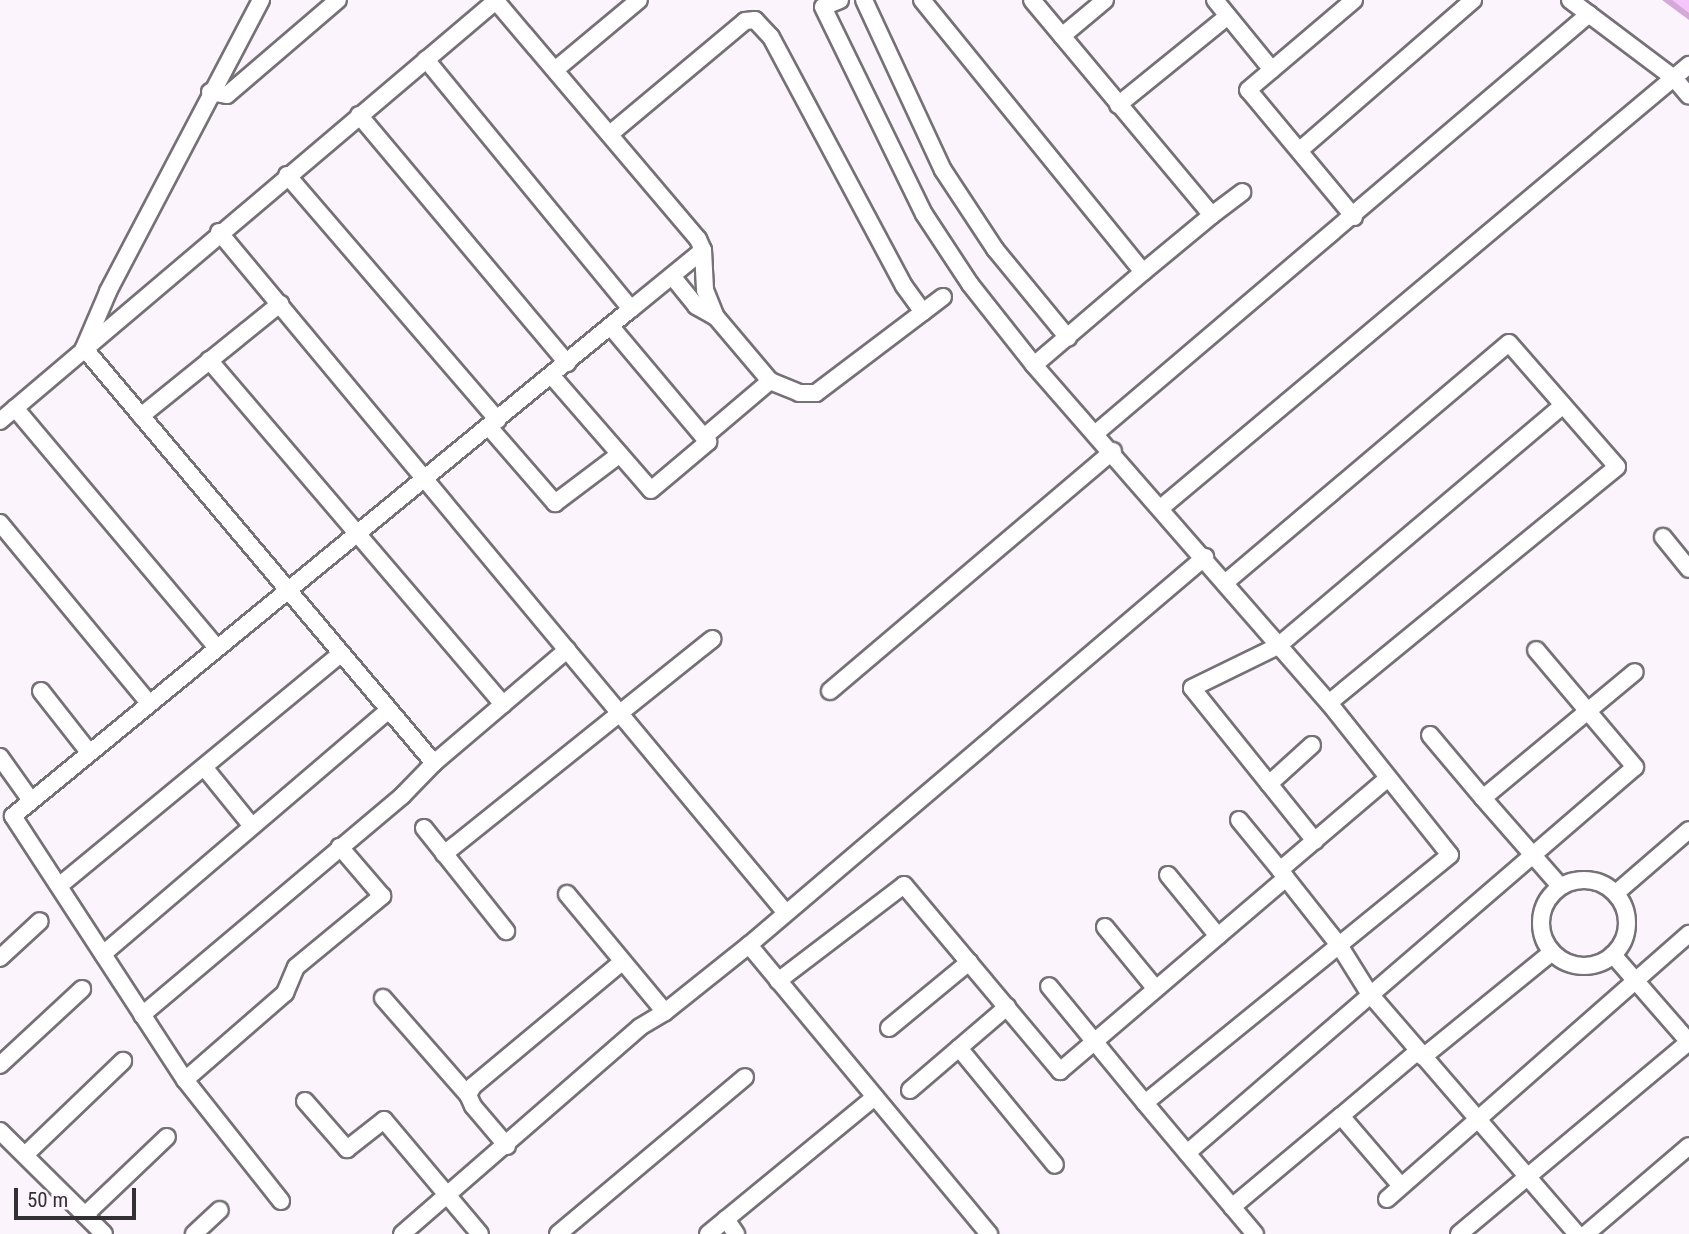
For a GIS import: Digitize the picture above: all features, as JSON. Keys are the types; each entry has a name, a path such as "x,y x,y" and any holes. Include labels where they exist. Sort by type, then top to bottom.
{"street":[{"path":"84,348 210,93 261,0"},
{"path":"210,93 228,95 338,0"},
{"path":"0,421 219,232 497,0 703,250 705,290 716,317 771,381 799,393 816,393 943,298"},
{"path":"555,70 639,0"},
{"path":"840,0 823,8 924,214 970,284 1034,365 1205,556 1278,646 1329,703 1450,855 1145,1103"},
{"path":"864,0 943,170 995,249 1068,338"},
{"path":"922,0 1143,272"},
{"path":"1032,0 1212,215"},
{"path":"1062,36 1105,0"},
{"path":"1215,0 1272,70"},
{"path":"1354,0 1248,90 1354,217"},
{"path":"1300,150 1473,0"},
{"path":"1570,0 1674,78 1689,96"},
{"path":"1096,433 1354,217 1589,14"},
{"path":"1118,105 1228,16"},
{"path":"610,134 745,21 755,20 771,37 879,243 922,312"},
{"path":"426,60 631,309"},
{"path":"1163,508 1689,65"},
{"path":"359,115 567,363"},
{"path":"287,175 494,423 555,503 620,454"},
{"path":"1034,365 1242,192"},
{"path":"219,232 429,479 786,913"},
{"path":"281,1201 185,1080 13,816 30,799 286,589 429,479 703,250"},
{"path":"671,276 696,306 716,317"},
{"path":"141,416 280,304"},
{"path":"551,375 651,490 708,442 611,327"},
{"path":"1226,582 1509,343 1617,467 1329,703"},
{"path":"84,348 433,763"},
{"path":"209,360 503,704"},
{"path":"704,437 771,381"},
{"path":"1315,841 1192,688 1278,646 1563,405"},
{"path":"15,408 216,647"},
{"path":"830,691 1112,451"},
{"path":"0,523 148,702"},
{"path":"1663,537 1689,569"},
{"path":"402,1234 508,1146 640,1027 666,1012 749,945 1205,556"},
{"path":"444,854 712,639"},
{"path":"142,1015 402,796 433,763 567,650"},
{"path":"1186,1153 1635,767 1536,650"},
{"path":"59,886 340,654"},
{"path":"1483,797 1635,673"},
{"path":"41,691 88,751"},
{"path":"103,954 389,710"},
{"path":"1430,735 1560,886"},
{"path":"1269,784 1312,745"},
{"path":"0,757 30,799"},
{"path":"204,767 251,825"},
{"path":"778,981 904,884 1060,1071 1218,936 1315,841 1388,778"},
{"path":"1239,820 1339,945 1369,993 1577,1234"},
{"path":"424,828 506,931"},
{"path":"1616,893 1689,830"},
{"path":"185,1080 285,993 297,974 296,967 382,895 340,847"},
{"path":"1168,875 1218,936"},
{"path":"1583,879 1616,893 1623,905 1627,932 1614,955 1589,966 1563,961 1552,953 1544,940 1541,918 1549,897 1560,886 1583,879"},
{"path":"567,894 666,1012"},
{"path":"0,958 40,921"},
{"path":"1105,928 1156,989"},
{"path":"1387,1199 1635,978 1689,934"},
{"path":"749,945 989,1234"},
{"path":"1232,1207 1341,1116 1552,953"},
{"path":"1460,1234 1530,1180 1689,1042 1614,955"},
{"path":"468,1095 473,1086 622,962"},
{"path":"889,1028 969,962"},
{"path":"1049,986 1255,1234"},
{"path":"0,1065 82,989"},
{"path":"383,998 468,1095 508,1146"},
{"path":"910,1090 1007,1007"},
{"path":"959,1048 1055,1165"},
{"path":"25,1155 123,1061"},
{"path":"558,1234 745,1077"},
{"path":"708,1234 875,1097"},
{"path":"305,1101 347,1149 383,1120 480,1234"},
{"path":"1341,1116 1401,1186"},
{"path":"0,1131 104,1234"},
{"path":"85,1215 167,1137"},
{"path":"1586,1234 1689,1146"},
{"path":"194,1234 220,1210"},
{"path":"726,1219 736,1234"}],"building":[{"path":"1672,0 1689,0 1689,13"}]}
